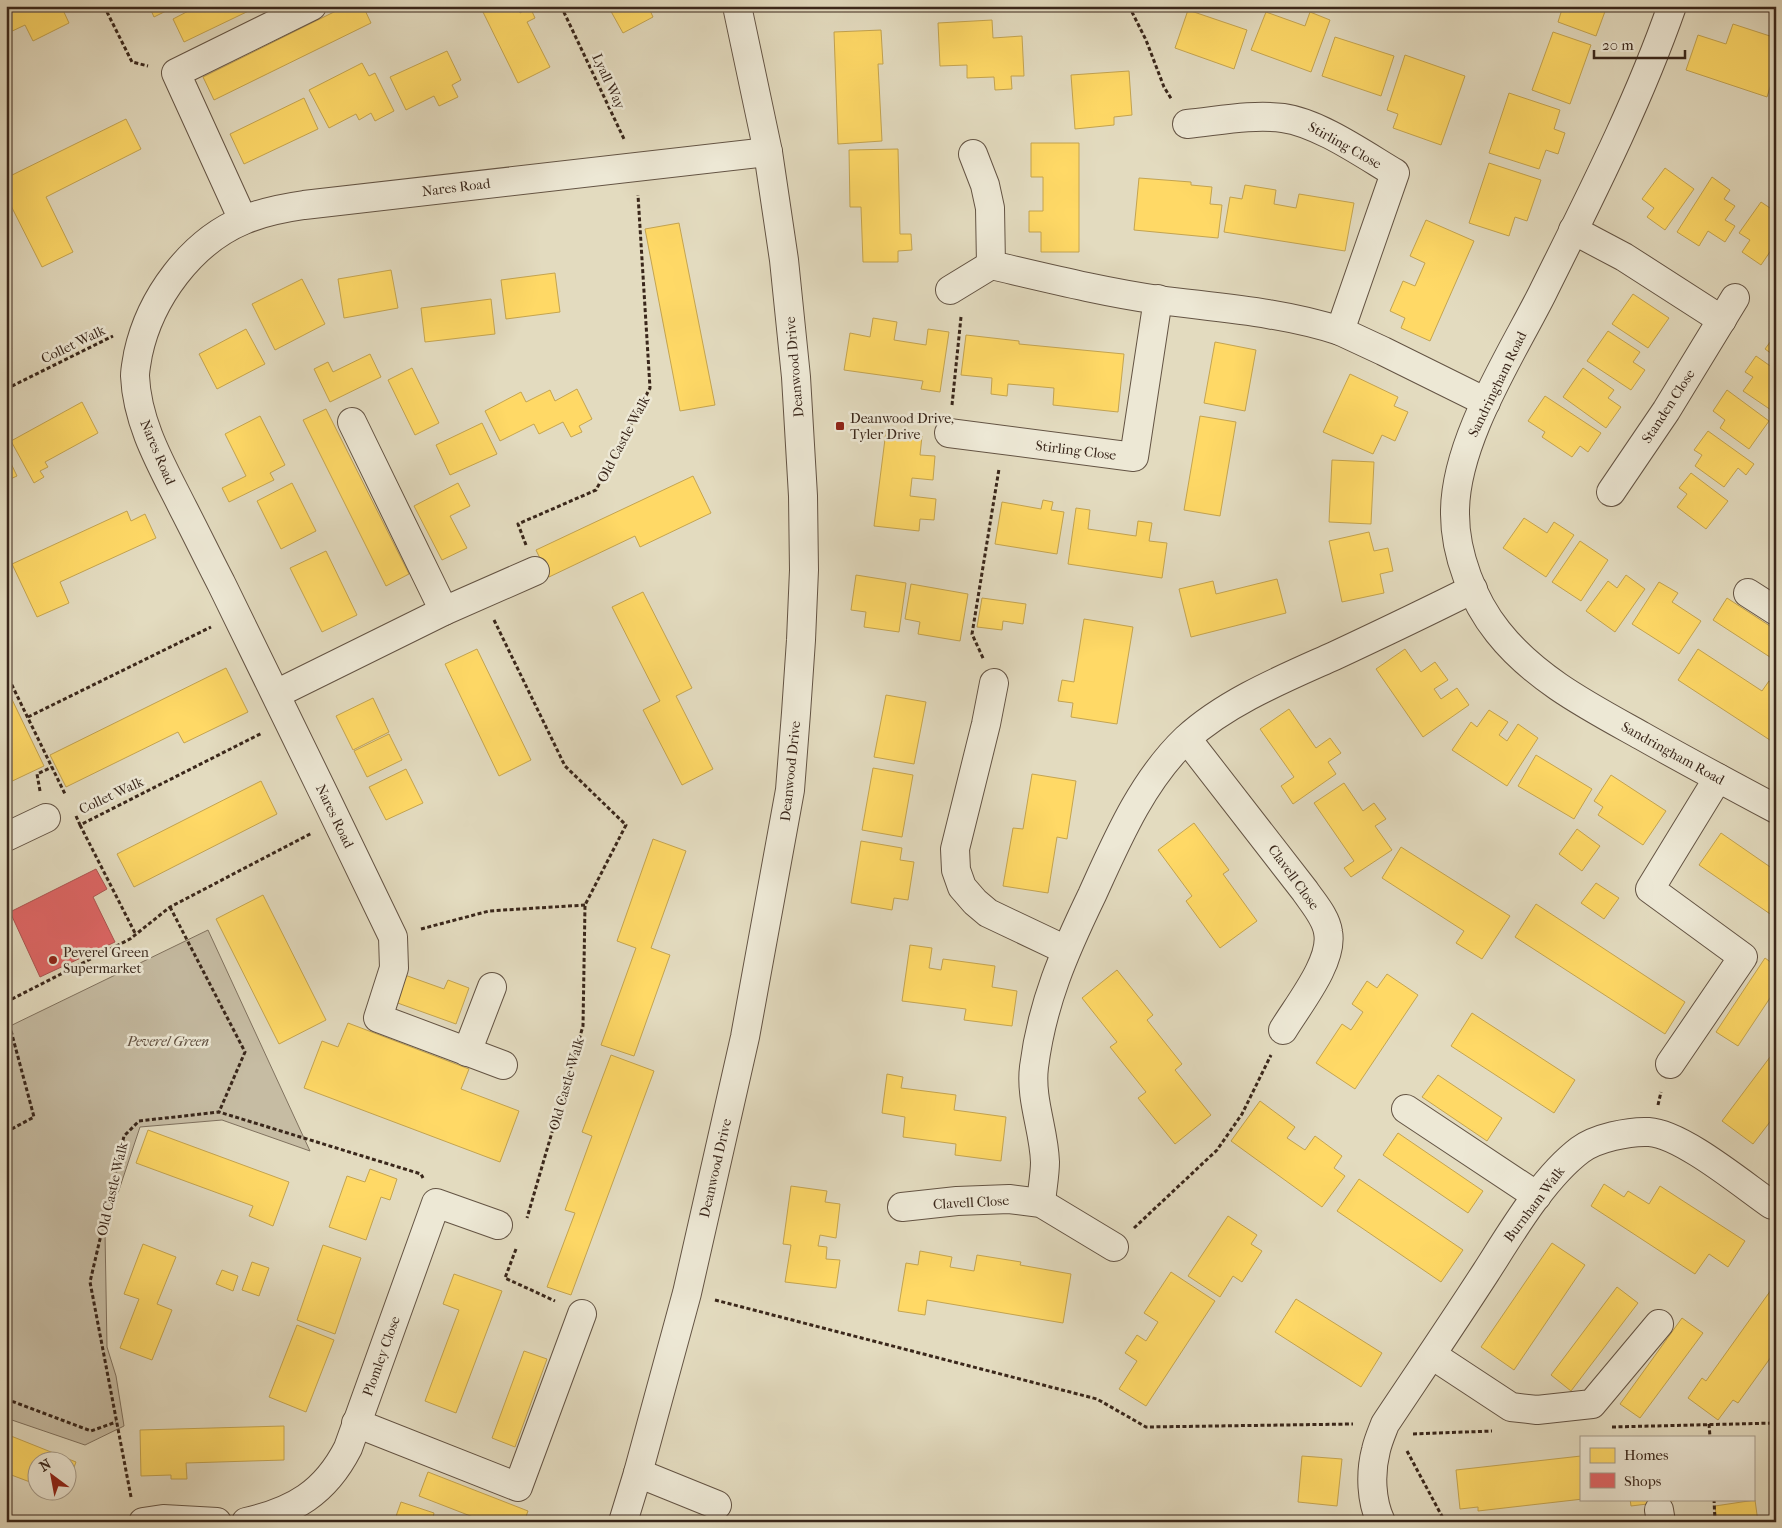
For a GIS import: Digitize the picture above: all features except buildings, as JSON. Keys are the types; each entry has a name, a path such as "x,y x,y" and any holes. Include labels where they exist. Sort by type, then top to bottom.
{"street":[{"path":"243,220 176,73 312,6"},
{"name":"Deanwood Drive","path":"623,1522 688,1293 752,1000 790,790 796,713 804,570 800,439 789,306 768,152 737,6"},
{"name":"Sandringham Road","path":"1672,6 1630,113 1486,402 1469,441 1461,468 1455,514 1457,540 1464,567 1485,614 1497,632 1532,667 1557,686 1609,718 1776,809"},
{"name":"Stirling Close","path":"1187,124 1255,117 1282,118 1304,123 1347,144 1395,173 1340,331"},
{"name":"Nares Road","path":"393,937 276,694 163,469 144,424 137,397 135,373 142,339 150,318 163,294 184,264 201,247 243,220 269,211 304,205 768,152"},
{"path":"973,154 985,185 990,208 991,265"},
{"name":"Standen Close","path":"1573,230 1729,309 1666,411 1612,492"},
{"path":"950,290 991,265 1068,284 1315,323 1340,331 1392,355 1486,402"},
{"name":"Stirling Close","path":"949,433 1134,457 1158,299"},
{"path":"352,422 444,611"},
{"path":"276,694 444,611 535,571"},
{"path":"1041,1203 1045,1162 1036,1104 1034,1071 1038,1036 1048,998 1066,950 1142,794 1160,768 1186,739 1226,709 1473,589"},
{"path":"1748,592 1776,611"},
{"path":"994,683 986,724 955,848 956,870 962,887 988,913 1066,950"},
{"name":"Clavell Close","path":"1186,739 1305,891 1322,917 1328,932 1328,947 1324,964 1283,1030"},
{"path":"1670,1064 1744,957 1650,889 1718,778"},
{"path":"6,837 46,818"},
{"path":"393,937 394,968 378,1018 503,1065"},
{"path":"467,1052 492,987"},
{"path":"1406,1109 1537,1196"},
{"name":"Burnham Walk","path":"1380,1522 1376,1512 1372,1482 1375,1451 1392,1429 1432,1355 1506,1240 1537,1196 1564,1163 1582,1148 1601,1139 1650,1132 1679,1141 1772,1205 1776,1199"},
{"name":"Clavell Close","path":"902,1206 1009,1199 1041,1203 1114,1247"},
{"path":"436,1202 510,1229"},
{"name":"Plomley Close","path":"246,1522 293,1507 326,1482 339,1465 348,1448 436,1202"},
{"path":"356,1423 518,1487 582,1314"},
{"path":"1432,1355 1511,1407 1537,1410 1592,1404 1659,1324"},
{"path":"638,1473 717,1506"},
{"path":"138,1513 163,1519 217,1522"}],"path":[{"path":"104,6 132,62 176,73"},
{"name":"Lyall Way","path":"562,6 637,166"},
{"path":"1129,6 1146,40 1164,87 1187,124"},
{"name":"Old Castle Walk","path":"535,571 518,524 596,490 650,388 637,166"},
{"path":"949,433 962,309 950,290"},
{"name":"Collet Walk","path":"6,389 150,318"},
{"path":"994,683 972,634 1004,441"},
{"name":"Old Castle Walk","path":"482,594 565,766 626,825 586,905 584,1026 510,1229 505,1278 582,1314"},
{"path":"28,717 237,615"},
{"name":"Collet Walk","path":"6,673 68,800"},
{"name":"Collet Walk","path":"72,808 80,825 266,731 276,694"},
{"path":"6,1002 136,935 170,907 337,820"},
{"path":"80,825 136,935"},
{"path":"393,937 489,911 586,905"},
{"path":"170,907 244,1052 219,1112"},
{"path":"6,1012 34,1117 6,1132"},
{"path":"1114,1247 1217,1150 1242,1114 1283,1030"},
{"path":"1650,1132 1670,1064"},
{"name":"Old Castle Walk","path":"138,1513 116,1422 90,1282 124,1136 138,1121 219,1112 421,1174 436,1202"},
{"path":"688,1293 1097,1399 1146,1427 1496,1431"},
{"path":"6,1399 91,1431 116,1422"},
{"path":"1592,1404 1594,1427 1776,1423"},
{"path":"1709,1424 1710,1436"},
{"path":"1392,1429 1445,1522"},
{"path":"1714,1500 1716,1522"}],"green space":[{"name":"Peverel Green","path":"208,930 310,1151 222,1120 140,1127 105,1232 107,1347 116,1376 124,1426 85,1445 6,1418 6,1028"}],"place":[{"name":"Deanwood Drive, Tyler Drive","path":"840,426"},
{"name":"Peverel Green Supermarket","path":"53,960"}]}
